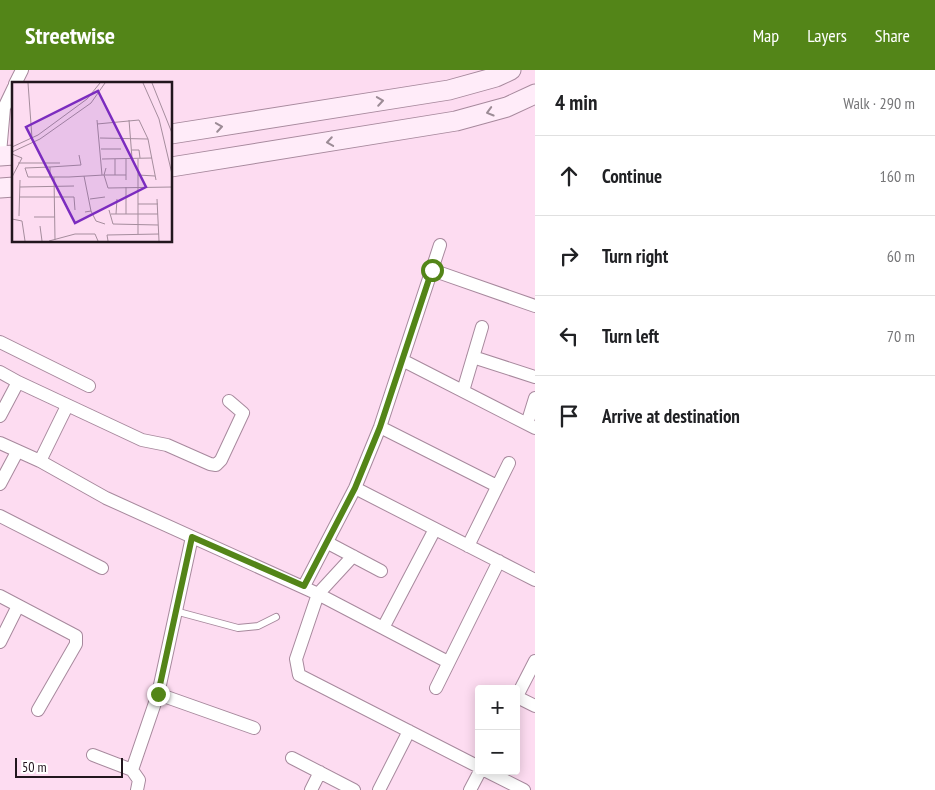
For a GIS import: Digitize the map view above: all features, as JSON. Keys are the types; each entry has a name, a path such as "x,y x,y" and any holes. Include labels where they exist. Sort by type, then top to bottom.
{"street":[{"path":"16,82 22,70"},
{"path":"172,134 449,90 496,77 511,70"},
{"path":"0,154 4,108 12,90"},
{"path":"172,167 456,122 507,107 535,94"},
{"path":"304,586 355,488 380,427 440,244"},
{"path":"432,270 535,306"},
{"path":"464,391 482,327"},
{"path":"0,342 89,386"},
{"path":"474,358 535,377"},
{"path":"402,360 531,426 535,398"},
{"path":"0,372 142,440 166,445 210,464 216,464 220,460 242,413 229,401"},
{"path":"0,416 18,382"},
{"path":"40,461 68,406"},
{"path":"380,427 497,486"},
{"path":"0,443 16,452 40,461 106,498 304,586 448,662"},
{"path":"0,484 16,452"},
{"path":"468,546 509,462"},
{"path":"355,488 499,562 534,577"},
{"path":"0,516 102,568"},
{"path":"383,628 435,529"},
{"path":"132,770 158,694 192,537"},
{"path":"328,543 381,571"},
{"path":"353,556 318,594 296,659 299,675 475,765"},
{"path":"436,688 499,562"},
{"path":"0,596 72,632 76,640 38,710"},
{"path":"0,642 18,606"},
{"path":"520,692 535,661"},
{"path":"158,694 254,728"},
{"path":"520,699 535,706"},
{"path":"379,790 409,731"},
{"path":"93,755 132,770 139,780 137,790"},
{"path":"292,758 354,790"},
{"path":"311,790 320,772"},
{"path":"470,790 478,775"},
{"path":"494,775 524,790"}],"lane":[{"path":"175,611 238,628 258,626 276,617"}],"route":[{"path":"158,694 192,537 304,586 355,488 380,427 432,270"}]}
